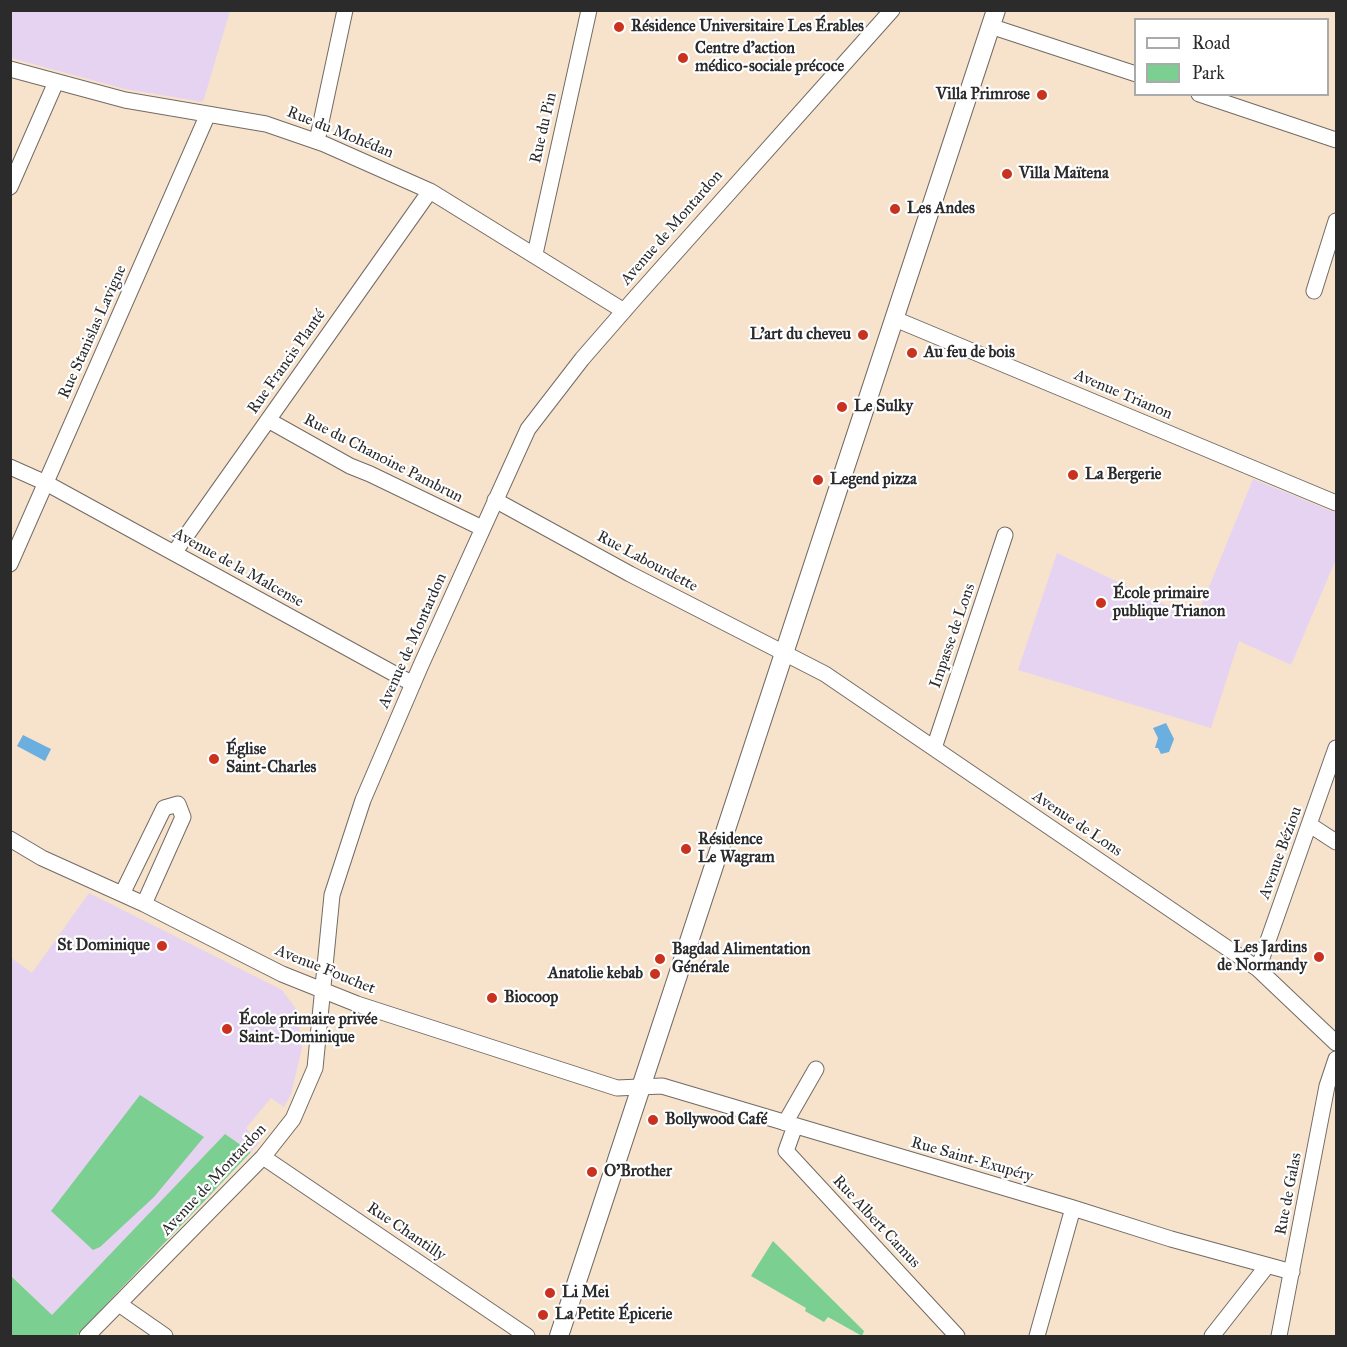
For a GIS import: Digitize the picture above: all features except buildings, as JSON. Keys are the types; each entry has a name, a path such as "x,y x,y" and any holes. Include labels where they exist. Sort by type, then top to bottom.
{"main road":[{"path":"559,1336 993,18"}],"street":[{"path":"317,141 345,10"},
{"name":"Rue du Pin","path":"535,254 589,10"},
{"name":"Avenue de Montardon","path":"87,1336 263,1157 293,1119 315,1068 332,896 363,800 482,528 528,429 582,359 891,11"},
{"path":"993,18 1134,73"},
{"name":"Rue du Mohédan","path":"10,69 125,100 266,124 317,141 430,191 624,311"},
{"path":"10,187 56,82"},
{"path":"1205,96 1336,140"},
{"name":"Rue Stanislas Lavigne","path":"10,564 208,114"},
{"name":"Rue Francis Planté","path":"174,553 430,191"},
{"path":"1314,291 1336,221"},
{"name":"Avenue Trianon","path":"895,319 1336,503"},
{"name":"Rue du Chanoine Pambrun","path":"268,420 351,466 482,528"},
{"name":"Avenue de la Malcense","path":"10,467 46,483 413,684"},
{"name":"Rue Labourdette","path":"495,500 620,569 784,653"},
{"name":"Impasse de Lons","path":"934,748 1005,535"},
{"name":"Avenue de Lons","path":"784,653 825,674 1258,969 1336,1042"},
{"name":"Avenue Béziou","path":"1258,969 1336,748"},
{"path":"122,894 164,808 178,804 183,818 144,904"},
{"path":"1310,825 1336,843"},
{"name":"Avenue Fouchet","path":"10,839 42,858 144,904 282,974 357,1004 617,1088 642,1086"},
{"name":"Rue de Galas","path":"1279,1336 1327,1086 1336,1059"},
{"path":"790,1124 816,1069"},
{"name":"Rue Saint-Exupéry","path":"642,1086 662,1086 1172,1239 1292,1272"},
{"name":"Rue Albert Camus","path":"790,1124 786,1151 957,1336"},
{"name":"Rue Chantilly","path":"263,1157 527,1336"},
{"path":"1036,1336 1073,1208"},
{"path":"1212,1336 1267,1266"},
{"path":"118,1304 165,1336"}],"shaded area":[{"path":"10,11 230,11 203,102 125,89 11,58"},
{"name":"École primaire publique Trianon","path":"1253,479 1336,513 1336,559 1291,665 1239,641 1211,728 1018,670 1057,553 1196,619"},
{"path":"89,893 282,990 297,1010 302,1048 291,1094 284,1107 271,1098 246,1128 259,1143 251,1152 225,1134 52,1316 11,1275 10,957 32,973"}],"green space":[{"path":"140,1095 204,1137 154,1197 100,1247 93,1250 51,1211"},
{"path":"225,1134 251,1152 76,1336 11,1336 10,1275 52,1315"},
{"path":"773,1241 864,1331 862,1336 828,1317 824,1322 805,1311 806,1308 751,1276"}],"water":[{"path":"1166,723 1174,739 1169,752 1161,754 1158,748 1155,748 1158,738 1153,728"},
{"path":"23,735 51,749 45,761 17,746"}],"place":[{"name":"Résidence Universitaire Les Érables","path":"619,27"},
{"name":"Centre d'action médico-sociale précoce","path":"683,58"},
{"name":"Villa Primrose","path":"1042,95"},
{"name":"Villa Maïtena","path":"1007,174"},
{"name":"Les Andes","path":"895,209"},
{"name":"L'art du cheveu","path":"863,335"},
{"name":"Au feu de bois","path":"912,353"},
{"name":"Le Sulky","path":"842,407"},
{"name":"La Bergerie","path":"1073,475"},
{"name":"Legend pizza","path":"818,480"},
{"name":"École primaire publique Trianon","path":"1101,603"},
{"name":"Église Saint-Charles","path":"214,759"},
{"name":"Résidence Le Wagram","path":"686,849"},
{"name":"St Dominique","path":"162,946"},
{"name":"Les Jardins de Normandy","path":"1319,957"},
{"name":"Bagdad Alimentation Générale","path":"660,959"},
{"name":"Anatolie kebab","path":"655,974"},
{"name":"Biocoop","path":"492,998"},
{"name":"École primaire privée Saint-Dominique","path":"227,1029"},
{"name":"Bollywood Café","path":"653,1120"},
{"name":"O'Brother","path":"592,1172"},
{"name":"Li Mei","path":"550,1293"},
{"name":"La Petite Épicerie","path":"543,1315"}]}
